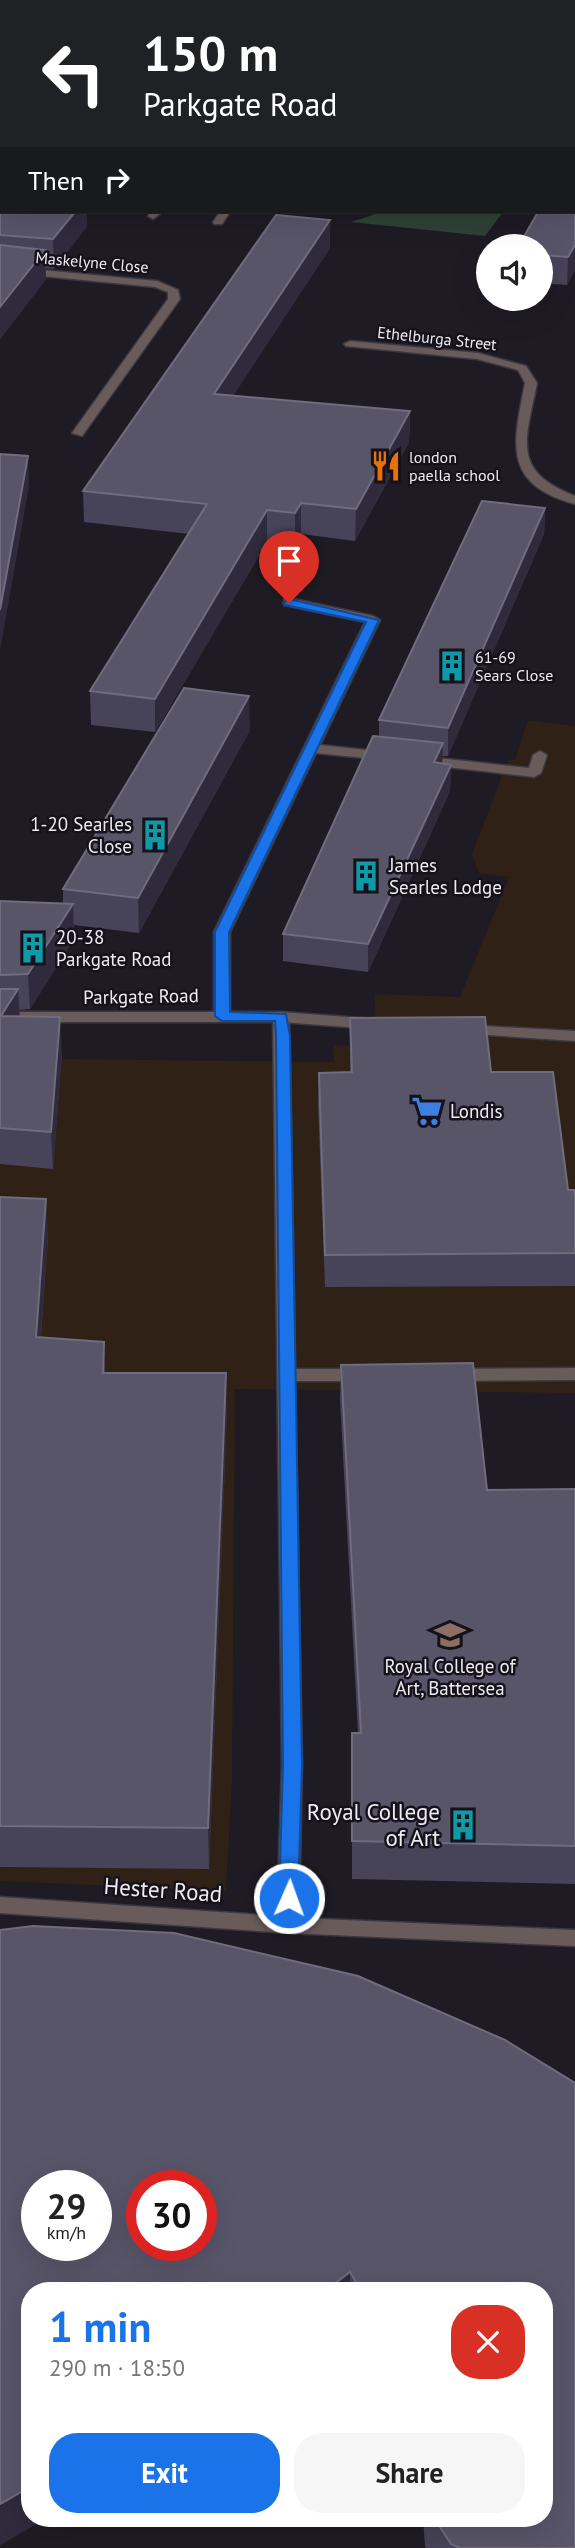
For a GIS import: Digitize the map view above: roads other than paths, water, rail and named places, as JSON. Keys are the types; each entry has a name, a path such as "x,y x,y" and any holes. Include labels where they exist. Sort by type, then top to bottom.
{"street":[{"path":"218,222 224,214"},
{"name":"Maskelyne Close","path":"0,269 157,284 173,290 174,299 78,433"},
{"name":"Ethelburga Street","path":"350,344 478,356 522,368 531,383 518,456 527,472 543,485 559,495 575,500"},
{"path":"222,1016 222,932 373,620 289,603"},
{"path":"310,748 534,773 540,755"},
{"name":"Parkgate Road","path":"0,1017 281,1017 389,1025"},
{"path":"281,1017 292,1765 288,1925"},
{"path":"442,1028 575,1036"},
{"path":"429,1375 575,1374"},
{"path":"287,1375 389,1375"},
{"name":"Hester Road","path":"0,1905 288,1925 575,1938"}],"place":[{"name":"london paella school","path":"386,466"},
{"name":"61-69 Sears Close","path":"452,666"},
{"name":"1-20 Searles Close","path":"155,835"},
{"name":"James Searles Lodge","path":"366,876"},
{"name":"20-38 Parkgate Road","path":"33,948"},
{"name":"Londis","path":"427,1111"},
{"name":"Royal College of Art, Battersea","path":"450,1635"},
{"name":"Royal College of Art","path":"463,1825"}]}
